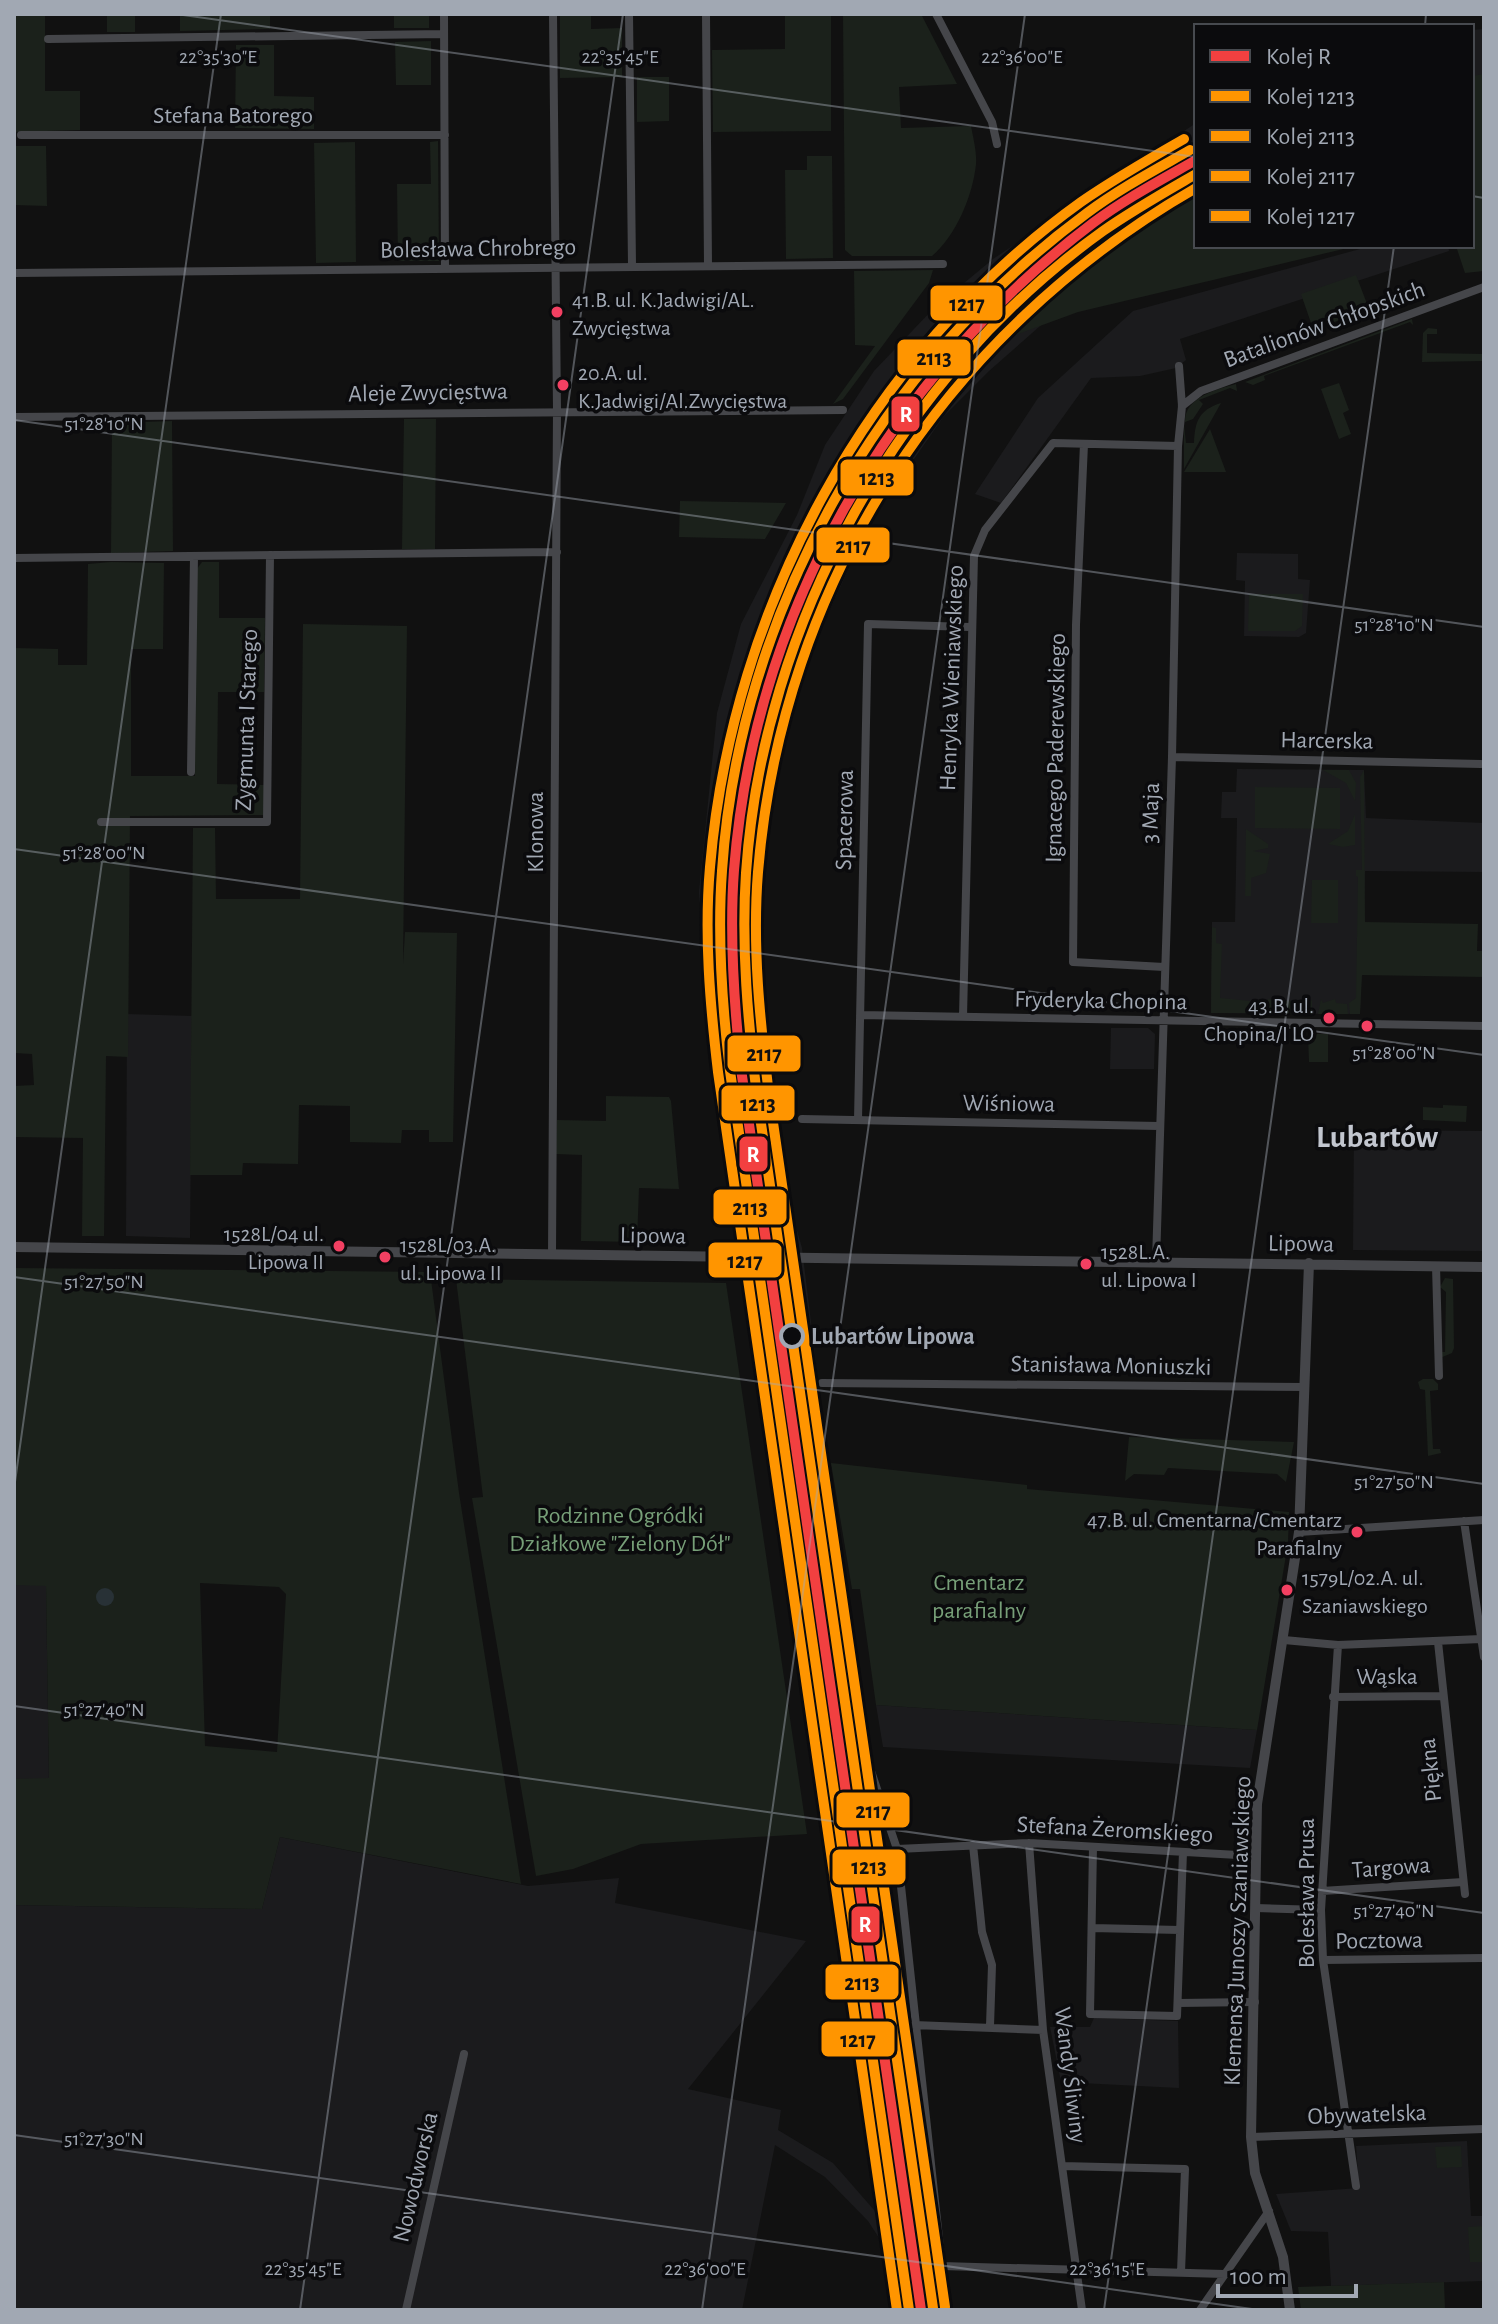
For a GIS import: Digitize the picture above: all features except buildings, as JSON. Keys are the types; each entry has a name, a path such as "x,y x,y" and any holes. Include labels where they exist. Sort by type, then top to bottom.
{"street":[{"path":"444,14 445,268"},
{"name":"Klonowa","path":"552,1254 557,552 553,14"},
{"path":"629,14 632,265"},
{"path":"706,14 708,265"},
{"path":"936,14 992,122 997,144"},
{"path":"48,39 444,34"},
{"name":"Stefana Batorego","path":"21,135 445,135"},
{"name":"Bolesława Chrobrego","path":"14,273 943,264"},
{"name":"Batalionów Chłopskich","path":"1182,406 1201,391 1484,287"},
{"name":"3 Maja","path":"1156,1261 1178,446 1182,406 1179,366"},
{"name":"Aleje Zwycięstwa","path":"14,417 557,410 843,410"},
{"name":"Henryka Wieniawskiego","path":"963,1017 974,556 985,530 1053,443 1178,446"},
{"name":"Ignacego Paderewskiego","path":"1084,444 1076,625 1073,962 1164,967"},
{"path":"14,558 557,552"},
{"name":"Zygmunta I Starego","path":"101,822 267,822 270,555"},
{"path":"191,772 194,556"},
{"name":"Spacerowa","path":"858,1120 868,624 970,627"},
{"name":"Harcerska","path":"1172,757 1481,764"},
{"name":"Fryderyka Chopina","path":"860,1015 1162,1023 1484,1026"},
{"name":"Wiśniowa","path":"802,1119 1159,1126"},
{"name":"Lipowa","path":"14,1247 1484,1267"},
{"name":"Klemensa Junoszy Szaniawskiego","path":"1290,2310 1283,2257 1255,2173 1251,2137 1255,1856 1262,1766 1299,1532 1309,1263"},
{"path":"1436,1266 1439,1376"},
{"name":"Stanisława Moniuszki","path":"822,1383 1304,1387"},
{"path":"1299,1532 1484,1520"},
{"path":"1464,1521 1484,1657"},
{"path":"1284,1640 1338,1645 1481,1639"},
{"name":"Piękna","path":"1438,1642 1465,1894"},
{"name":"Bolesława Prusa","path":"1338,1645 1321,1910 1323,1960 1356,2186"},
{"name":"Wąska","path":"1333,1697 1442,1696"},
{"path":"871,1771 897,1849 942,2266 1224,2274"},
{"name":"Stefana Żeromskiego","path":"897,1849 1029,1843 1255,1856"},
{"name":"Wandy Śliwiny","path":"1029,1843 1043,2030 1082,2310"},
{"path":"973,1845 982,1932 992,1965 990,2026"},
{"path":"1093,1847 1090,2014 1174,2017 1178,2003 1183,1852"},
{"name":"Targowa","path":"1322,1891 1463,1882"},
{"path":"1256,1908 1321,1910"},
{"path":"1092,1928 1180,1930"},
{"name":"Pocztowa","path":"1323,1960 1484,1958"},
{"path":"1178,2003 1255,2002"},
{"path":"914,2025 1043,2030"},
{"name":"Nowodworska","path":"406,2310 464,2054"},
{"name":"Obywatelska","path":"1251,2137 1484,2129"},
{"path":"1062,2166 1185,2169 1181,2272"},
{"path":"1200,2310 1269,2211"}],"shaded area":[{"path":"1484,29 1484,98 1474,100 1474,30"},
{"path":"1194,124 1194,214 1109,265 989,371 944,416 870,522 813,647 779,752 763,824 765,1022 789,1203 802,1248 823,1421 803,1424 803,1429 929,2310 894,2310 885,2247 868,2221 825,2177 775,2145 742,2310 14,2310 14,1905 262,1909 280,1837 528,1886 619,1878 615,1903 806,1941 688,2089 781,2110 778,2130 833,2163 881,2218 773,1427 737,1250 715,1090 699,892 717,713 741,624 797,515 825,445 874,371 934,308 993,259"},
{"path":"1364,248 1448,248 1449,251 1180,339 1186,360 1176,368 1140,376 1091,378 1001,503 975,494 1038,398 1133,311"},
{"path":"1237,553 1298,554 1298,579 1310,580 1306,633 1299,637 1244,636 1245,581 1236,580"},
{"path":"1237,769 1364,770 1366,818 1484,823 1484,872 1365,871 1360,1014 1211,1013 1212,922 1235,922 1237,818 1221,818 1222,792 1236,792"},
{"path":"127,1014 192,1016 190,1238 126,1236"},
{"path":"1111,1028 1148,1028 1155,1034 1154,1069 1110,1069"},
{"path":"1354,1130 1484,1131 1484,1251 1353,1250"},
{"path":"14,1585 46,1585 49,1779 14,1779"},
{"path":"105,1588 114,1597 105,1606 96,1597"},
{"path":"876,1705 1257,1730 1250,1768 883,1747"},
{"path":"1094,2018 1178,2021 1179,2088 1061,2082 1050,2027 1090,2027"},
{"path":"1467,2141 1471,2216 1484,2216 1484,2281 1331,2286 1328,2232 1291,2231 1276,2194 1359,2188 1356,2146"}],"green space":[{"path":"14,14 45,14 45,91 80,91 80,130 14,132"},
{"path":"107,14 135,14 135,32 107,32"},
{"path":"180,14 270,14 270,29 180,31"},
{"path":"394,14 429,14 429,28 394,28"},
{"path":"560,14 591,14 591,29 622,28 622,77 560,78"},
{"path":"785,14 831,14 831,131 713,132 712,50 785,49"},
{"path":"843,14 921,14 957,84 899,87 901,128 971,126 974,140 976,164 967,201 949,238 932,256 852,256 845,250"},
{"path":"431,41 431,85 396,85 395,42"},
{"path":"236,45 274,45 274,96 314,97 314,129 235,128"},
{"path":"1484,74 1484,271 1465,273 1457,248 1474,248 1474,76"},
{"path":"637,77 669,77 669,121 637,122"},
{"path":"438,141 439,261 398,261 397,184 431,184 430,142"},
{"path":"355,142 356,262 316,263 314,143"},
{"path":"14,146 46,146 47,206 14,205"},
{"path":"807,156 832,156 833,258 786,259 785,170 807,170"},
{"path":"1194,174 1194,248 1348,248 1078,312 963,354 1045,279 1103,233"},
{"path":"933,270 929,283 843,399 833,404 875,346 855,345 854,271"},
{"path":"1356,275 1369,309 1313,330 1311,325 1353,312 1357,307 1311,323 1301,294"},
{"path":"1412,319 1413,325 1410,322 1264,376 1265,380 1253,385 1245,382"},
{"path":"1428,328 1437,329 1437,334 1427,334 1427,353 1484,354 1484,361 1422,362 1423,333"},
{"path":"1339,383 1349,410 1343,413 1351,434 1339,439 1321,389"},
{"path":"1236,384 1237,391 1230,388 1199,400 1203,404 1193,419 1185,422 1186,414 1196,401 1211,392"},
{"path":"1221,403 1184,469 1184,425 1186,443 1194,443 1200,417"},
{"path":"404,419 436,419 435,549 402,549"},
{"path":"172,421 173,551 111,553 112,423"},
{"path":"1210,429 1226,472 1184,472"},
{"path":"680,501 786,503 765,539 679,537"},
{"path":"202,562 219,562 219,618 265,618 264,692 218,692 217,784 264,785 264,815 130,816 128,1057 106,1056 104,1236 82,1236 83,1138 14,1137 14,1086 34,1085 32,1054 14,1053 14,648 58,649 58,665 87,665 88,564 164,563 163,649 131,649 131,776 195,776 196,570"},
{"path":"1249,594 1303,594 1302,626 1295,631 1248,631"},
{"path":"303,624 407,626 403,964 405,932 457,933 453,1142 429,1142 429,1130 402,1130 401,1143 350,1142 350,1106 299,1105 298,1164 243,1163 242,1175 190,1175 193,828 215,828 216,899 300,899"},
{"path":"1323,770 1349,770 1356,783 1355,801 1346,783"},
{"path":"1364,770 1365,922 1478,924 1477,951 1484,951 1484,977 1362,975 1360,1014 1350,1014 1349,1003 1356,998 1356,870 1362,870 1360,777"},
{"path":"1255,787 1340,788 1340,829 1255,828"},
{"path":"1355,814 1355,845 1343,847 1328,844 1348,831"},
{"path":"1246,829 1268,844 1268,848 1253,851 1270,854 1266,873 1251,878 1251,896 1245,896"},
{"path":"1312,880 1338,880 1338,923 1311,923"},
{"path":"1212,927 1216,928 1216,943 1222,944 1220,998 1250,1001 1249,1013 1211,1013"},
{"path":"1268,999 1308,1003 1312,1000 1312,1014 1267,1013"},
{"path":"1321,999 1323,1003 1335,999 1336,1003 1347,1004 1348,1014 1318,1014"},
{"path":"1308,1034 1328,1034 1328,1062 1309,1062"},
{"path":"606,1096 669,1097 671,1101 679,1189 639,1188 637,1242 581,1241 582,1155 556,1154 557,1120 606,1121"},
{"path":"1443,1105 1467,1106 1466,1122 1423,1120 1423,1107 1443,1108"},
{"path":"14,1268 430,1272 459,1493 521,1884 280,1837 262,1909 14,1905 14,1779 49,1778 46,1586 14,1585","holes":["200,1583 279,1587 286,1594 277,1752 205,1746"]},
{"path":"1445,1278 1453,1279 1454,1348 1452,1353 1440,1358 1439,1352 1445,1352 1446,1292 1440,1287"},
{"name":"Rodzinne Ogródki Działkowe \"Zielony Dół\"","path":"456,1279 726,1283 807,1834 641,1844 573,1869 536,1876 472,1498 483,1497"},
{"path":"1433,1379 1438,1384 1438,1390 1430,1391 1433,1449 1440,1449 1441,1453 1428,1456 1425,1390 1420,1389 1418,1382"},
{"path":"1129,1437 1294,1442 1286,1482 1277,1474 1168,1468 1164,1475 1134,1474 1125,1481"},
{"name":"Cmentarz parafialny","path":"831,1463 1027,1485 1027,1489 1289,1512 1288,1543 1257,1730 876,1705 860,1589 852,1589"},
{"path":"1461,2146 1462,2167 1437,2168 1435,2147"},
{"path":"1484,2226 1484,2262 1470,2262 1468,2227"},
{"path":"1483,2281 1484,2310 1301,2310 1298,2287 1444,2282 1445,2309 1483,2309"}],"rail line":[{"name":"1217","path":"897,2310 718,1072 709,970 710,867 724,770 747,675 781,583 824,494 876,411 936,334 1005,264 1081,202 1184,139"},
{"name":"2113","path":"909,2310 727,1046 720,921 722,871 734,775 757,681 790,590 833,503 885,420 945,344 1012,275 1099,204 1190,150"},
{"name":"R","path":"921,2310 741,1069 733,970 734,870 747,775 770,683 802,594 844,509 895,428 953,353 1020,285 1105,214 1194,161"},
{"name":"1213","path":"933,2308 757,1096 746,984 746,873 758,780 780,688 813,598 854,513 905,432 964,358 1030,290 1103,231 1194,175"},
{"name":"2117","path":"945,2307 769,1095 756,956 758,872 773,765 801,663 841,566 892,475 953,391 1025,315 1106,247 1194,189"}],"place":[{"name":"41.B. ul. K.Jadwigi/AL. Zwycięstwa","path":"557,312"},
{"name":"20.A. ul. K.Jadwigi/Al.Zwycięstwa","path":"563,385"},
{"name":"43.B. ul. Chopina/I LO","path":"1329,1018"},
{"name":"1528L/04 ul. Lipowa II","path":"339,1246"},
{"name":"1528L/03.A. ul. Lipowa II","path":"385,1257"},
{"name":"1528L.A. ul. Lipowa I","path":"1086,1264"},
{"name":"Lubartów Lipowa","path":"792,1336"},
{"name":"47.B. ul. Cmentarna/Cmentarz Parafialny","path":"1357,1532"},
{"name":"1579L/02.A. ul. Szaniawskiego","path":"1287,1590"}],"district":[{"name":"Lubartów","path":"1377,1136"}]}
